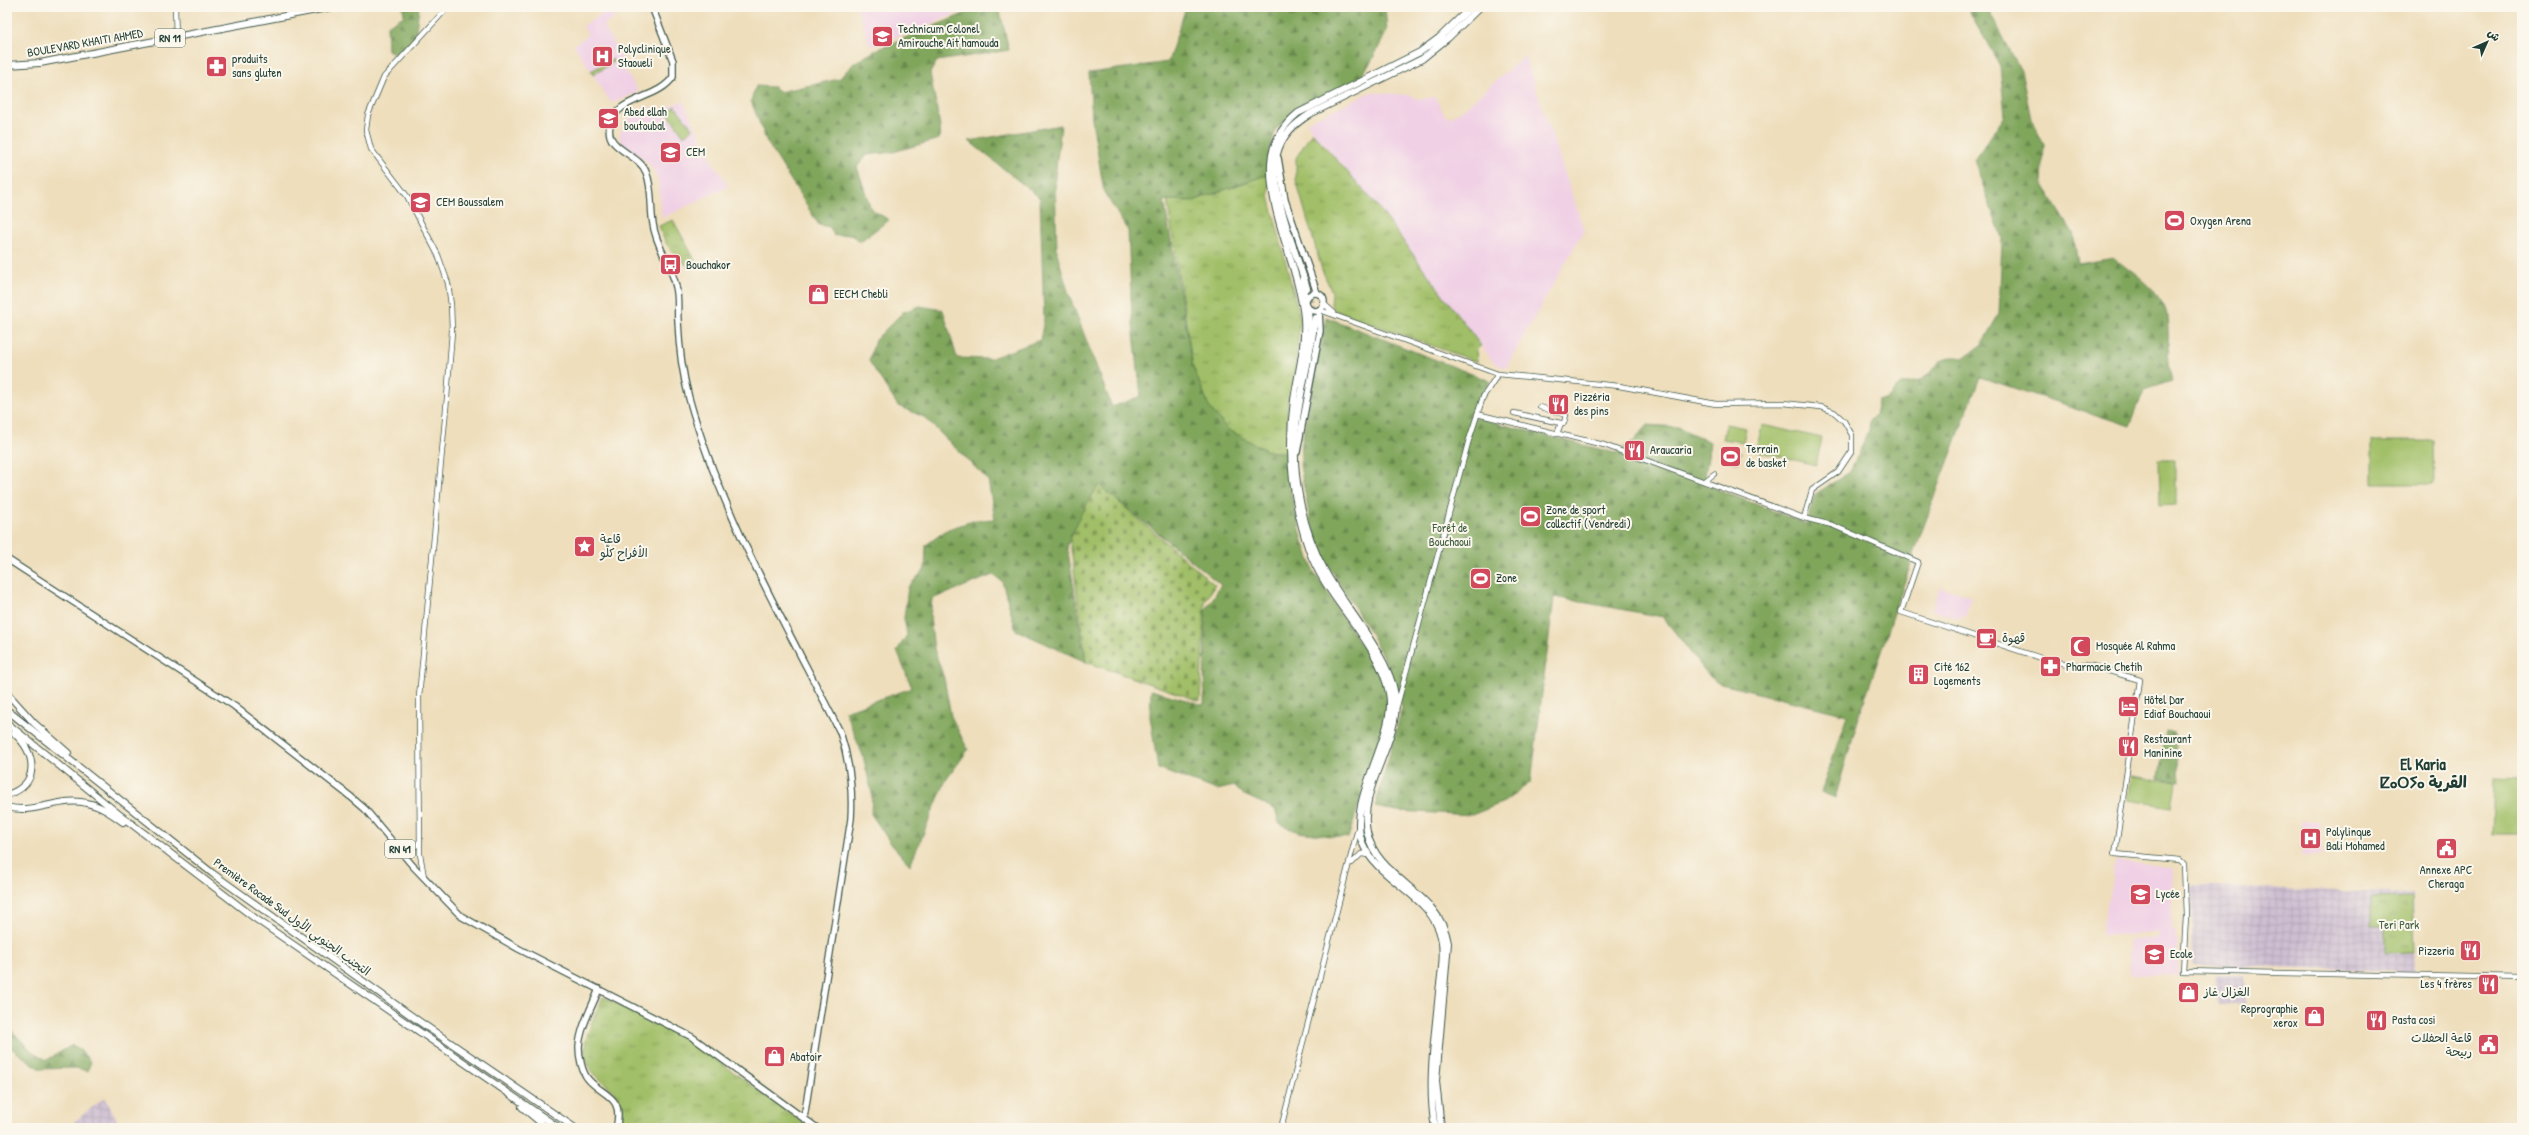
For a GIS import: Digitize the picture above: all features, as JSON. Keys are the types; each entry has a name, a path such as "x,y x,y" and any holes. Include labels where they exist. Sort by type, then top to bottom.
{"highway":[{"name":"BOULEVARD KHAITI AHMED","path":"7,65 40,63 332,7"},
{"path":"1435,1128 1432,1082 1442,953 1440,934 1427,910 1369,855 1362,842 1359,826 1363,800 1387,719 1389,693 1366,643 1322,576 1310,552 1290,466 1292,417 1303,343 1304,318 1273,185 1271,166 1273,146 1288,120 1310,105 1420,52 1439,38 1471,7"},
{"path":"1308,288 1280,197 1276,174 1277,155 1285,137 1298,121 1422,59 1448,38 1480,7"},
{"path":"1315,318 1298,414 1295,461 1303,509 1317,555 1327,575 1361,626 1389,677 1395,694 1395,713 1368,801 1367,832 1370,843 1381,858 1432,907 1441,920 1446,933 1448,943 1436,1081 1441,1128"},
{"path":"7,693 47,735 161,831"},
{"name":"Première Rocade Sud التجنب الجنوبي الأول","path":"7,710 212,873 342,968 575,1128"},
{"name":"Première Rocade Sud التجنب الجنوبي الأول","path":"7,723 171,854 256,919 559,1128"},
{"path":"7,727 26,745 32,760 32,768 24,784 7,795"},
{"path":"7,807 30,811 70,802 86,802 99,806 171,854"},
{"path":"512,1097 547,1128"}],"main road":[{"path":"652,7 673,62 673,77 658,91 622,107 612,117 609,129 613,142 639,162 647,173 653,225 657,242 677,288 679,348 683,375 707,456 724,499 840,732 851,769 853,793 851,819 804,1118"},
{"path":"1277,155 1285,200 1317,293 1323,298 1324,304 1319,310 1313,311 1307,305"},
{"path":"1273,185 1304,286 1310,330 1292,417"},
{"path":"1307,305 1309,295 1317,293"},
{"path":"1295,461 1320,331 1319,310"},
{"name":"RN 41","path":"7,559 238,709 365,809 424,877 461,916 692,1037 817,1128"},
{"path":"599,989 581,1036 580,1052 588,1079 613,1100 618,1118 616,1128"}],"street":[{"path":"175,7 176,37"},
{"path":"424,877 420,841 419,697 452,331 448,284 438,255 407,196 370,149 366,130 368,114 384,77 448,7"},
{"path":"1324,304 1343,317"},
{"path":"1319,310 1343,317 1417,347 1498,374 1619,386 1716,404 1783,403 1821,407 1834,412 1852,435 1852,451 1838,472 1812,490 1804,518"},
{"path":"1395,713 1477,414 1483,397 1498,374"},
{"path":"1514,412 1564,423 1566,415 1540,407"},
{"path":"1477,414 1604,445 1804,518 1832,525 1918,562 1901,612 2044,659 2067,664 2092,666 2140,680 2115,854 2180,860 2184,864 2186,916 2183,970 2522,978"},
{"path":"1557,434 1560,423"},
{"path":"1705,481 1714,474"},
{"path":"1281,1128 1359,826"},
{"path":"406,856 420,841"},
{"path":"1348,870 1356,857 1363,853 1369,855"}],"shaded area":[{"name":"Technicum Colonel Amirouche Ait hamouda","path":"857,7 961,7 962,12 870,47"},
{"name":"Polyclinique Staoueli","path":"610,9 615,18 603,25 628,68 625,70 639,92 611,103 574,45 588,35 583,26"},
{"path":"1525,56 1584,230 1506,368 1494,363 1375,203 1319,138 1317,139 1307,122 1371,92 1407,95 1419,99 1435,97 1445,116 1451,117 1462,110"},
{"name":"CEM","path":"683,101 713,163 729,186 662,218 658,180 655,173 648,163 621,141 619,135 632,113 647,106 656,111"},
{"path":"1940,587 1972,597 1965,617 1961,616 1960,619 1932,610"},
{"name":"Polylinque Bali Mohamed","path":"2301,822 2320,822 2322,856 2302,856"},
{"name":"Lycée","path":"2116,860 2173,869 2171,929 2175,930 2175,940 2178,940 2178,974 2130,975 2129,939 2159,939 2157,932 2101,936"},
{"path":"2191,885 2413,894 2415,971 2193,965"},
{"path":"2215,974 2245,976 2246,1003 2218,1005"},
{"path":"105,1097 121,1128 77,1128 74,1122"}],"green space":[{"path":"403,7 419,7 415,38 397,55 388,50 387,26 404,16"},
{"path":"981,7 999,7 1009,50 937,61 930,73 940,126 939,139 893,152 867,155 857,167 871,209 889,220 859,242 851,234 834,236 830,227 819,225 767,142 751,101 756,86 774,87 779,92 839,79 854,63 880,48"},
{"path":"1186,7 1385,7 1387,31 1371,62 1355,85 1296,111 1276,129 1270,148 1269,174 1193,201 1164,200 1193,367 1209,407 1227,429 1268,451 1287,453 1289,485 1303,541 1314,572 1381,676 1387,691 1387,708 1382,733 1348,838 1298,832 1279,823 1275,809 1242,794 1234,786 1217,790 1158,769 1150,716 1151,690 1204,705 1205,611 1221,585 1099,485 1082,512 1067,546 1086,662 1016,630 1002,581 993,575 932,599 930,617 934,649 944,678 951,716 968,750 946,780 910,865 892,845 871,814 872,793 863,756 845,711 912,688 897,651 907,635 904,618 908,587 925,569 926,545 948,529 976,520 995,519 988,480 924,417 898,406 869,361 875,340 903,312 920,306 943,310 957,358 989,359 1040,340 1044,320 1040,198 969,141 1061,125 1055,177 1057,253 1069,295 1112,407 1141,396 1132,316 1128,231 1104,192 1092,119 1089,73 1168,62"},
{"name":"Forêt de Bouchaoui","path":"1967,7 1987,7 2021,71 2031,119 2044,145 2042,183 2073,233 2078,264 2114,258 2154,291 2165,308 2167,316 2169,365 2172,381 2144,390 2130,426 1980,377 1922,531 1861,710 1835,798 1821,792 1847,715 1721,684 1709,676 1663,617 1554,597 1531,782 1504,802 1472,815 1397,811 1375,807 1402,709 1397,685 1371,634 1322,555 1310,520 1300,465 1302,442 1326,317 1490,381 1481,395 1473,417 1615,453 1633,442 1648,425 1678,427 1710,442 1704,484 1806,524 1815,494 1850,472 1869,431 1870,420 1875,415 1878,401 1890,396 1899,386 1917,382 1928,374 1941,361 1954,357 1963,358 1981,345 1999,314 2002,239 1974,160 2005,116 2000,66"},
{"path":"612,59 614,62 593,75 591,71"},
{"path":"675,106 693,129 684,136 667,112"},
{"path":"1312,132 1375,203 1481,346 1476,349 1477,362 1334,310 1331,305 1332,292 1322,270 1296,180 1296,158"},
{"path":"1269,174 1269,196 1300,318 1294,382 1288,402 1287,453 1268,451 1227,429 1209,407 1193,367 1167,200 1193,201"},
{"path":"673,220 695,260 690,268 671,250 661,233 659,226"},
{"path":"1726,424 1746,428 1743,442 1723,439"},
{"path":"1762,425 1822,438 1816,465 1756,451"},
{"path":"2372,441 2433,441 2434,484 2372,484"},
{"name":"Terrain de basket","path":"1724,448 1741,452 1738,463 1721,459"},
{"path":"2159,460 2175,460 2175,505 2160,506"},
{"path":"1099,485 1215,585 1205,602 1200,701 1086,662 1070,540 1082,512"},
{"path":"2166,731 2175,733 2179,782 2159,778"},
{"path":"2132,776 2176,782 2172,807 2128,800"},
{"path":"2494,778 2522,779 2522,834 2492,834"},
{"name":"Teri Park","path":"2412,897 2414,952 2385,953 2385,926 2371,926 2371,898"},
{"path":"603,997 691,1041 810,1128 620,1128 622,1107 620,1101 616,1094 590,1068 585,1052 585,1045 589,1031"},
{"path":"7,1026 33,1052 47,1060 72,1045 78,1048 91,1062 87,1071 76,1068 40,1069 7,1045"}],"tunnel":[{"path":"1307,288 1315,318"}],"place":[{"name":"Technicum Colonel Amirouche Ait hamouda","path":"882,36"},
{"name":"Polyclinique Staoueli","path":"602,56"},
{"name":"produits sans gluten","path":"216,66"},
{"name":"Abed ellah boutoubal","path":"608,119"},
{"name":"CEM","path":"671,152"},
{"name":"CEM Boussalem","path":"420,202"},
{"name":"Oxygen Arena","path":"2175,221"},
{"name":"Bouchakor","path":"671,265"},
{"name":"EECM Chebli","path":"818,294"},
{"name":"Pizzéria des pins","path":"1558,404"},
{"name":"Araucaria","path":"1634,450"},
{"name":"Terrain de basket","path":"1731,456"},
{"name":"Zone de sport collectif (Vendredi)","path":"1530,517"},
{"name":"قاعة الأفراح كلّو","path":"585,546"},
{"name":"Zone","path":"1480,578"},
{"name":"قهوة","path":"1986,638"},
{"name":"Mosquée Al Rahma","path":"2081,646"},
{"name":"Pharmacie Chetih","path":"2050,667"},
{"name":"Cité 162 Logements","path":"1918,674"},
{"name":"Hôtel Dar Ediaf Bouchaoui","path":"2129,707"},
{"name":"Restaurant Maninine","path":"2129,746"},
{"name":"Polylinque Bali Mohamed","path":"2311,839"},
{"name":"Annexe APC Cheraga","path":"2446,849"},
{"name":"Lycée","path":"2141,894"},
{"name":"Pizzeria","path":"2470,951"},
{"name":"Ecole","path":"2154,954"},
{"name":"Les 4 frères","path":"2488,984"},
{"name":"الغزال غاز","path":"2189,992"},
{"name":"Reprographie xerox","path":"2314,1016"},
{"name":"Pasta cosi","path":"2377,1020"},
{"name":"قاعة الحفلات ربيحة","path":"2488,1045"},
{"name":"Abatoir","path":"775,1057"}],"district":[{"name":"El Karia ⵇⴰⵔⵢⴰ القرية","path":"2423,773"}]}
